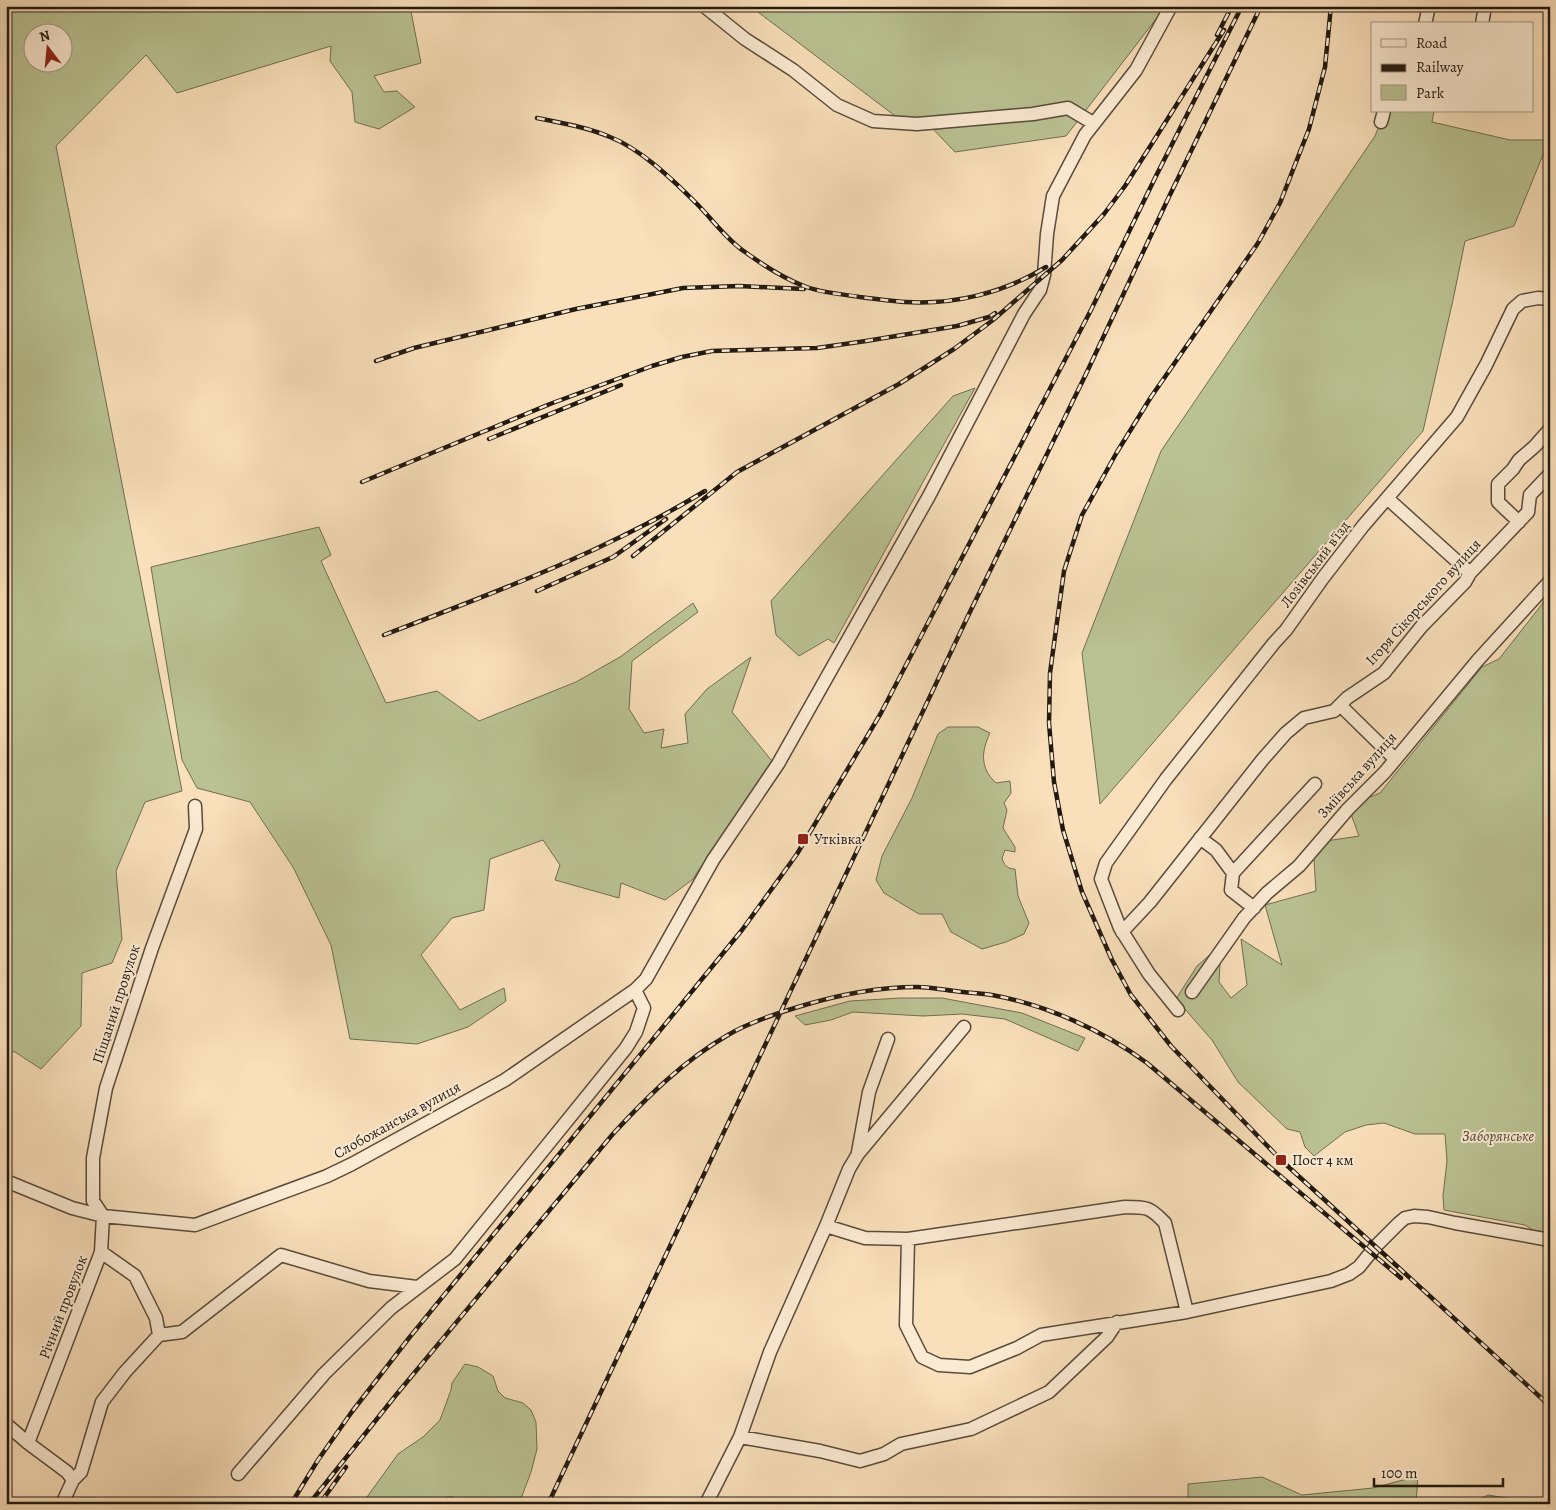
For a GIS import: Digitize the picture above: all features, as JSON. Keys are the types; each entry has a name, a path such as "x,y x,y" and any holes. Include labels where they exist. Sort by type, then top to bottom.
{"street":[{"path":"704,6 745,39 793,70 837,105 873,121 917,124 1033,114 1068,108 1093,123"},
{"name":"Слобожанська вулиця","path":"6,1181 72,1208 103,1216 195,1225 328,1176 352,1164 505,1080 635,990 646,978 713,860 782,755 929,496 1024,314 1040,290 1045,267 1047,234 1053,196 1093,123 1136,70 1171,6"},
{"path":"1425,22 1429,6"},
{"path":"1482,22 1485,6"},
{"name":"Лозівський в'їзд","path":"1122,932 1101,879 1106,863 1166,779 1286,630 1323,578 1387,498 1457,417 1486,365 1513,309 1522,301 1538,298 1550,299"},
{"path":"1519,522 1498,502 1498,484 1519,460 1549,431"},
{"name":"Ігоря Сікорського вулиця","path":"1122,932 1150,902 1263,759 1294,725 1304,718 1334,711 1359,689 1384,673 1421,627 1465,582 1470,573 1528,512 1530,495 1550,474"},
{"path":"1387,498 1470,573"},
{"name":"Зміївська вулиця","path":"1192,992 1244,918 1298,866 1348,808 1385,772 1478,660 1550,581"},
{"path":"1340,705 1395,759"},
{"path":"1254,908 1231,890 1233,873 1315,784"},
{"name":"Піщаний провулок","path":"103,1216 93,1201 93,1167 96,1139 106,1088 152,948 196,829 195,806"},
{"path":"1200,838 1216,850 1233,873"},
{"path":"1122,932 1149,974 1178,1010"},
{"path":"238,1474 324,1374 391,1308 455,1259 626,1048 636,1032 644,1008 635,990"},
{"path":"706,1504 740,1437 770,1352 826,1226 848,1169 858,1154 964,1027"},
{"path":"858,1154 869,1092 888,1039"},
{"path":"826,1226 865,1238 908,1239 1126,1207 1146,1207 1157,1214 1165,1223 1186,1312"},
{"path":"101,1252 103,1216"},
{"path":"908,1239 906,1325 922,1357 939,1365 970,1367 1017,1348 1041,1335 1186,1312 1331,1280 1349,1274 1359,1266 1399,1222 1414,1216 1550,1240"},
{"name":"Річний провулок","path":"28,1443 101,1252 135,1276 156,1318 159,1335"},
{"path":"62,1504 73,1480 81,1472 102,1402 125,1372 159,1335 182,1332 281,1255 369,1281 417,1287"},
{"path":"740,1437 820,1451 860,1461 884,1454 901,1444 971,1429 1049,1392 1107,1338 1117,1322"},
{"path":"6,1424 67,1472 73,1480"}],"green space":[{"path":"6,6 410,6 421,63 374,76 384,92 397,91 415,107 379,129 355,122 352,92 330,61 331,46 177,93 146,55 56,146 182,791 145,802 116,871 122,939 112,963 82,973 81,1026 41,1069 15,1052 6,1051"},
{"path":"750,6 1166,6 1066,136 955,152 930,126 911,128"},
{"path":"1385,112 1434,112 1432,122 1510,140 1549,140 1514,226 1465,241 1423,431 1100,804 1082,653 1161,451 1375,136"},
{"path":"975,388 834,643 828,639 799,656 776,635 771,601 953,396"},
{"path":"319,527 331,555 321,561 386,703 437,691 479,721 576,682 620,657 693,603 698,612 632,661 629,709 644,733 664,729 661,748 688,743 685,714 707,689 751,657 732,712 772,761 692,880 665,900 621,883 619,898 555,880 560,865 543,840 490,859 484,910 452,918 421,955 460,1010 504,988 506,1001 468,1027 417,1044 350,1039 331,945 293,867 250,802 197,788 182,760 151,567"},
{"name":"Заборянське","path":"1550,594 1550,1233 1533,1230 1525,1225 1444,1210 1443,1196 1447,1161 1445,1134 1415,1134 1384,1123 1366,1125 1345,1132 1314,1156 1305,1147 1300,1132 1287,1129 1238,1082 1212,1040 1176,999 1197,966 1221,945 1219,982 1231,998 1247,985 1241,939 1282,965 1265,905 1316,891 1313,843 1359,836 1348,806 1380,793 1482,667 1499,659"},
{"path":"948,727 978,727 990,733 984,753 987,772 996,783 1010,781 1011,793 1004,803 1007,810 1003,828 1015,847 1015,852 1005,850 1002,858 1006,866 1015,869 1018,896 1029,923 1024,934 982,949 951,932 942,914 919,914 884,893 876,880 882,856 912,798 938,734"},
{"path":"942,998 1022,1013 1085,1038 1078,1051 1005,1019 962,1014 923,1016 853,1012 831,1020 805,1025 795,1016 850,1001"},
{"path":"465,1364 478,1367 493,1376 498,1391 505,1398 523,1403 531,1410 536,1422 537,1449 522,1496 511,1504 458,1504 453,1497 447,1497 437,1504 362,1504 398,1454 423,1437 440,1420 452,1383"},
{"path":"1418,1476 1416,1504 1188,1504 1188,1484 1262,1477 1302,1495 1373,1488"},
{"path":"1488,1495 1543,1504 1471,1504"}],"railway":[{"path":"1217,35 1232,6"},
{"path":"291,1504 318,1460 351,1413 409,1338 742,930 797,854 881,713 1091,310 1242,6"},
{"path":"548,1504 968,616 1086,374 1261,6"},
{"path":"1331,6 1325,67 1309,129 1280,203 1258,243 1151,397 1117,452 1082,515 1064,571 1050,673 1049,723 1054,782 1063,830 1082,892 1112,960 1131,995 1171,1046 1281,1160 1550,1406"},
{"path":"633,556 737,472 899,384 954,349 993,320 1062,260 1104,214 1125,186 1224,30"},
{"path":"537,118 592,131 622,142 645,157 678,185 738,247 773,271 796,283 817,290 905,302 942,301 960,299 996,290 1013,284 1046,267"},
{"path":"376,361 414,348 576,309 683,288 739,286 804,289"},
{"path":"362,482 550,404 652,366 682,357 712,351 817,348 957,326 989,317 995,313"},
{"path":"489,439 621,385"},
{"path":"384,635 548,570 628,533 705,491"},
{"path":"537,591 613,557 666,519"},
{"path":"309,1504 396,1395 612,1135 652,1094 696,1056 736,1030 780,1012 842,995 887,988 917,987 987,994 1033,1005 1073,1020 1093,1030 1147,1063 1401,1278"},
{"path":"321,1502 346,1467"}],"place":[{"name":"Уткiвка","path":"803,839"},
{"name":"Пост 4 км","path":"1281,1160"}]}
